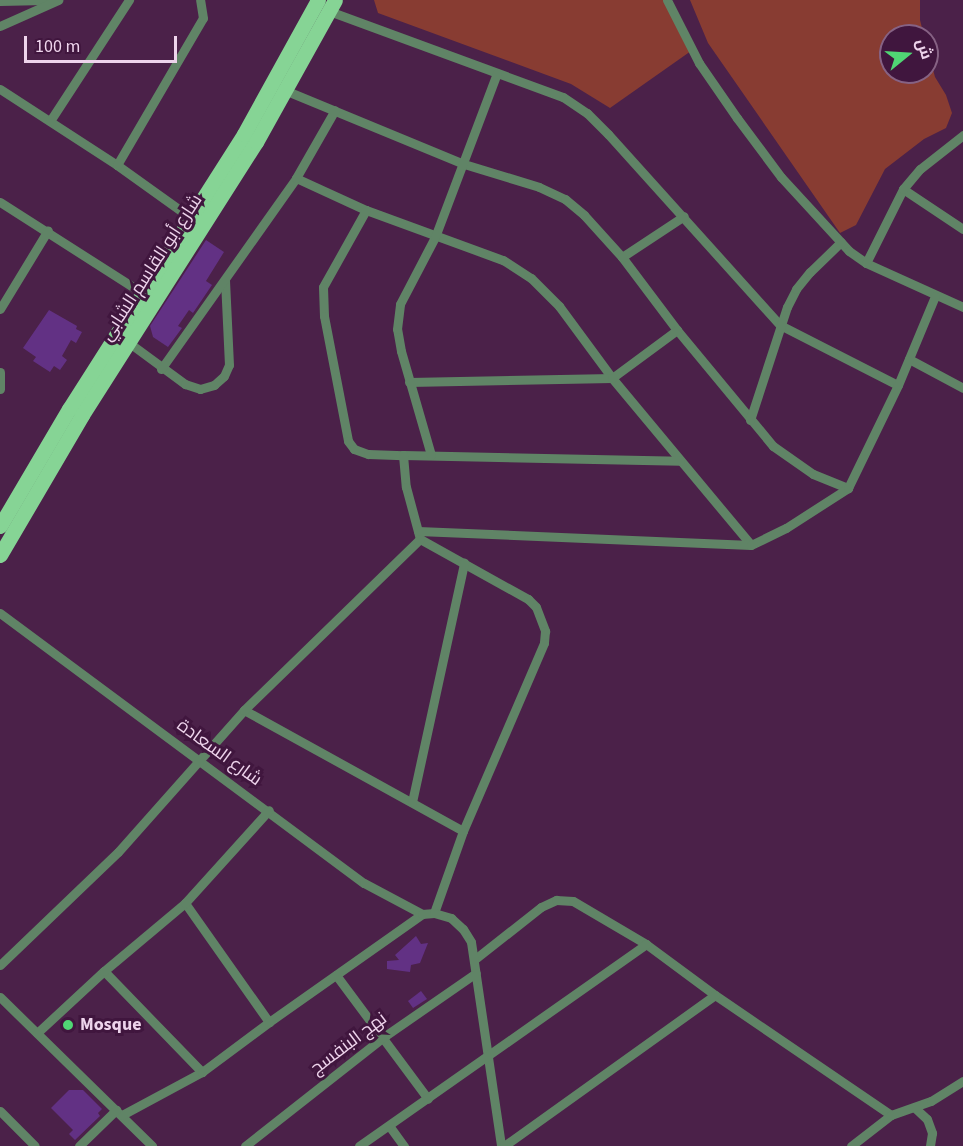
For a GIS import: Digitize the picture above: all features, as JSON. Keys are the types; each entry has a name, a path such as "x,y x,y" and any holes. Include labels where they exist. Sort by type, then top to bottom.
{"main road":[{"name":"شارع أبو القاسم الشابي","path":"0,555 7,516 69,409 244,134 278,87 328,4"},
{"name":"شارع أبو القاسم الشابي","path":"7,516 128,342 256,142 278,87"}],"street":[{"path":"0,1 45,0"},
{"path":"0,26 58,0"},
{"path":"50,121 129,0"},
{"path":"117,165 203,18 200,0"},
{"path":"667,0 699,63 737,118 781,177 841,242 866,263 963,307"},
{"path":"328,4 497,74 563,97 587,113 684,216 759,304 780,324 898,385"},
{"path":"431,455 409,382 397,329 400,304 435,237 497,74"},
{"path":"278,87 464,164 539,188 565,200 585,215 622,257 677,330 773,446 791,461 813,474 848,488"},
{"path":"0,89 117,165 191,218"},
{"path":"160,369 296,178 335,110"},
{"path":"866,263 903,189 920,169 963,135"},
{"path":"296,178 366,210 503,260 531,278 559,306 612,378 751,545"},
{"path":"903,189 961,224"},
{"path":"0,202 48,230 144,294"},
{"path":"366,210 323,287 324,316 348,441 360,452 403,455 680,460"},
{"path":"622,257 684,216"},
{"path":"0,309 48,230"},
{"path":"750,420 780,324 796,289 841,242"},
{"path":"128,342 160,369 185,384 200,389 214,385 224,376 229,365 225,280"},
{"path":"0,964 118,852 199,758 244,710 419,535 751,545 811,514 848,488 898,385 935,296"},
{"path":"409,382 612,378 677,330"},
{"path":"909,359 963,388"},
{"path":"0,372 0,389"},
{"path":"403,455 406,487 419,535 528,599 536,607 545,631 544,643 463,831 434,913"},
{"path":"412,802 464,562"},
{"name":"شارع السعادة","path":"0,613 199,758 364,883 422,914"},
{"path":"244,710 463,831"},
{"path":"37,1033 104,971 185,903 269,810"},
{"path":"476,959 541,907 556,900 573,901 589,908 646,944 715,995 891,1114"},
{"path":"185,903 268,1022"},
{"path":"79,1146 119,1112 202,1072 268,1022 422,914 434,913 451,918 464,929 476,959 476,973 503,1146 715,995"},
{"path":"359,1146 429,1099 646,944"},
{"path":"104,971 202,1072"},
{"name":"نهج البنفسج","path":"245,1146 382,1038 476,973"},
{"path":"336,975 429,1099"},
{"path":"0,997 152,1146"},
{"path":"851,1146 891,1114 915,1108 963,1082"},
{"path":"915,1108 927,1119 932,1133 930,1146"},
{"path":"0,1111 35,1146"},
{"path":"390,1126 404,1146"}],"shaded area":[{"path":"374,0 666,0 691,51 610,108 571,84 378,13"},
{"path":"690,0 920,0 921,24 879,24 879,84 939,84 952,113 946,128 924,139 885,169 856,225 840,233 708,43"}],"building":[{"path":"206,240 224,252 206,281 212,285 193,313 189,310 178,326 182,328 168,347 153,337 150,326"},
{"path":"49,310 77,326 76,329 82,332 76,343 71,340 62,356 67,360 60,370 54,366 50,372 33,361 36,357 23,348"},
{"path":"416,936 421,944 428,943 420,963 411,965 410,972 387,969 387,961 399,960 395,955"},
{"path":"421,991 427,999 413,1008 408,1001"},
{"path":"69,1090 83,1090 102,1109 98,1113 100,1116 75,1140 69,1134 73,1130 51,1108"}],"place":[{"name":"Mosque","path":"68,1025"}]}
